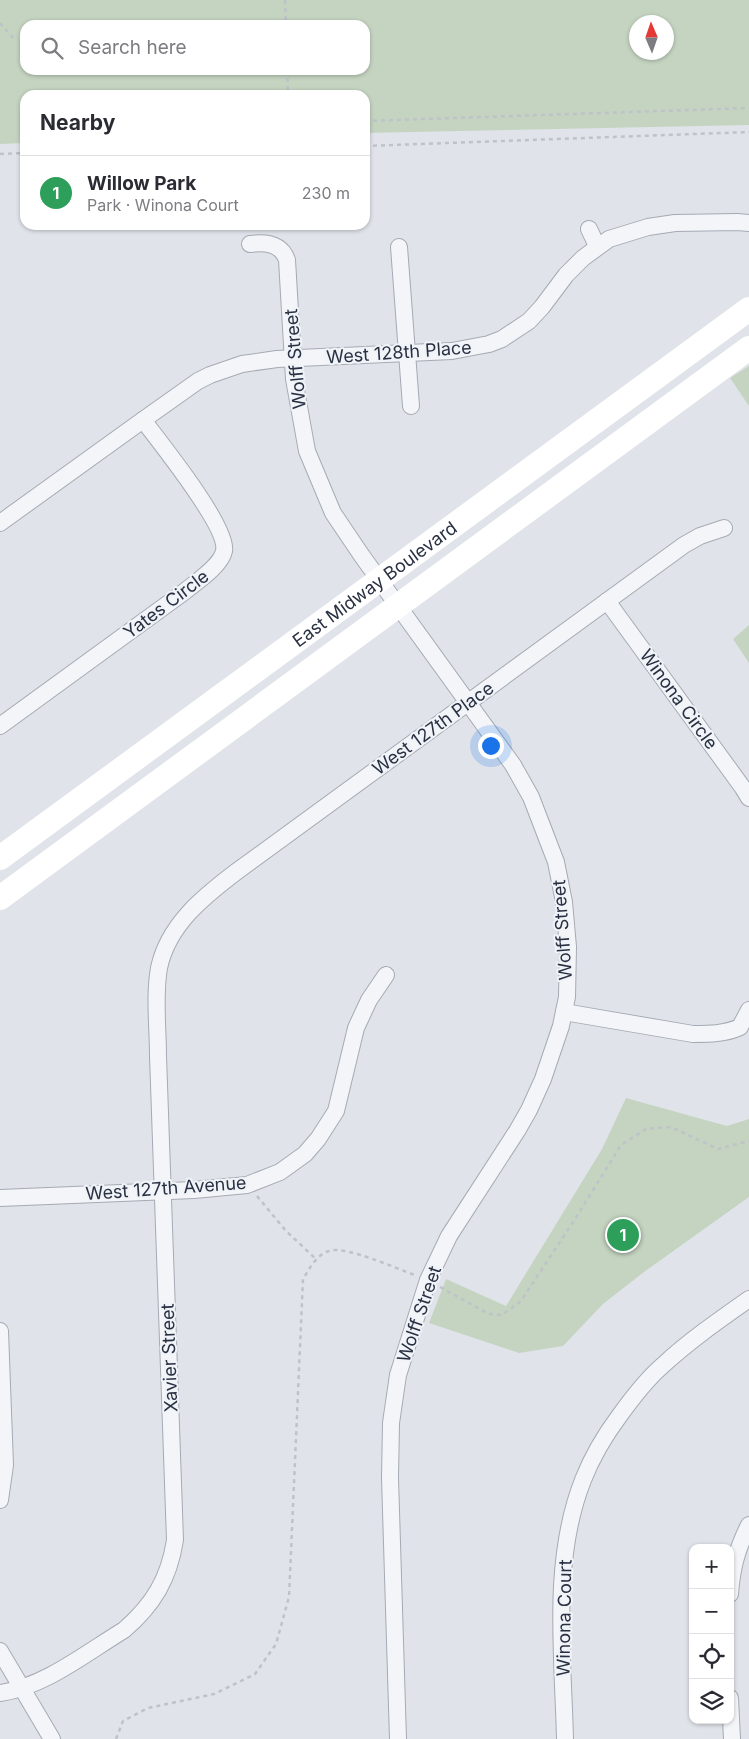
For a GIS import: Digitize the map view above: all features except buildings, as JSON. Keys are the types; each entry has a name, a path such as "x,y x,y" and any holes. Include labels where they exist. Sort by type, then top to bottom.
{"main road":[{"name":"East Midway Boulevard","path":"0,858 749,309"},
{"name":"East Midway Boulevard","path":"0,898 749,348"}],"street":[{"name":"West 128th Place","path":"0,523 198,381 210,375 242,364 293,358 452,351 472,348 502,339 528,321 542,307 566,275 597,246 609,239 648,226 675,223 749,223"},
{"path":"589,229 597,246"},
{"name":"Wolff Street","path":"250,244 268,243 276,246 285,254 289,272 294,379 307,451 333,513 513,766 531,797 556,862 564,902 568,947 568,973 564,1012 543,1079 517,1131 449,1236 428,1280 398,1375 391,1423 390,1478 398,1739"},
{"path":"399,247 411,406"},
{"name":"Yates Circle","path":"0,726 184,592 231,551 223,541 206,507 143,420"},
{"name":"West 127th Place","path":"164,952 171,936 205,895 684,545 700,536 724,528"},
{"name":"Winona Circle","path":"607,601 749,798"},
{"name":"Xavier Street","path":"0,1693 21,1688 44,1679 124,1630 136,1620 155,1597 173,1556 175,1530 157,990 159,968 164,952"},
{"name":"West 127th Avenue","path":"0,1198 194,1190 247,1185 280,1172 305,1154 318,1139 336,1111 356,1028 369,1000 386,975"},
{"path":"564,1012 693,1034 709,1034 721,1033 740,1027 749,1010"},
{"name":"Winona Court","path":"565,1739 561,1591 569,1526 583,1480 591,1461 609,1430 636,1393 661,1367 697,1336 749,1299"},
{"path":"0,1331 6,1466 0,1500"},
{"path":"730,1589 735,1559 749,1525"},
{"path":"0,1651 52,1739"},
{"path":"731,1724 732,1739"}],"path":[{"path":"285,0 286,20"},
{"path":"1,24 14,39"},
{"path":"287,75 288,90"},
{"path":"370,121 749,108"},
{"path":"370,146 749,132"},
{"path":"0,154 20,153"},
{"path":"247,1185 286,1231 316,1259"}],"green space":[{"path":"0,0 749,0 749,125 370,133 370,90 20,90 20,143 0,144"},
{"path":"749,366 749,406 730,378"},
{"path":"749,625 749,663 733,639"},
{"path":"626,1098 727,1126 749,1119 749,1197 644,1272 603,1304 563,1346 519,1353 429,1323 446,1279 506,1306 602,1149"}],"place":[{"name":"Willow Park","path":"623,1235"}]}
